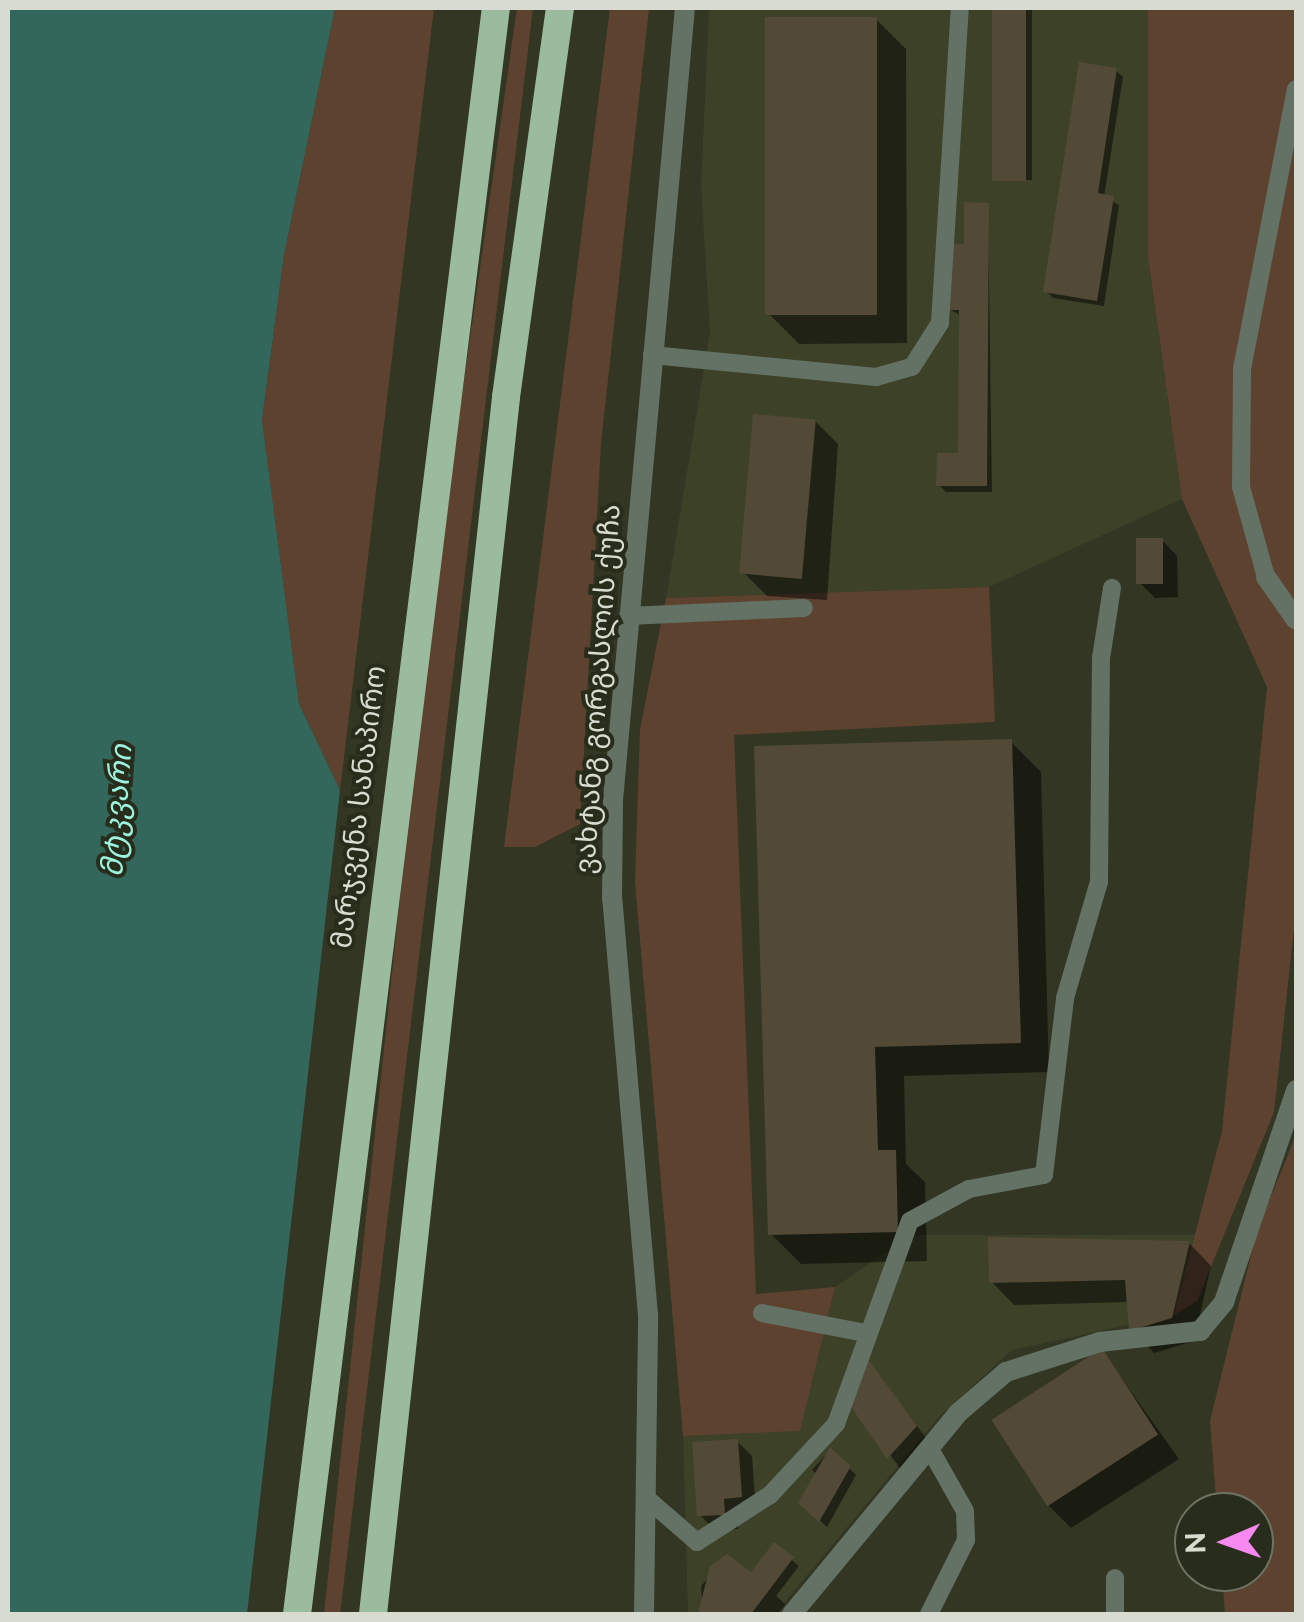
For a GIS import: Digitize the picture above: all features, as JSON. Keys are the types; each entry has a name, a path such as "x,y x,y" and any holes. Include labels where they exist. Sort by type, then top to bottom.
{"highway":[{"name":"მარჯვენა სანაპირო","path":"296,1614 496,8"},
{"path":"373,1614 501,436 560,8"}],"street":[{"name":"ვახტანგ გორგასლის ქუჩა","path":"644,1614 651,1502 648,1315 612,899 628,616 685,8"},
{"path":"1266,577 1296,620"},
{"path":"792,1614 930,1447 1006,1372 1051,1353 1200,1331 1224,1302 1296,1090"}],"lane":[{"path":"652,355 876,377 912,368 940,323 960,8"},
{"path":"1266,577 1241,487 1242,369 1296,88"},
{"path":"651,1502 697,1542 770,1495 836,1424 910,1221 969,1189 1044,1175 1049,1164 1065,998 1098,882 1101,658 1112,588"},
{"path":"628,616 804,608"},
{"path":"762,1313 866,1333"},
{"path":"928,1614 966,1540 965,1512 930,1447"},
{"path":"1115,1578 1115,1614"}],"shaded area":[{"path":"335,8 434,8 340,790 299,704 262,421 284,255"},
{"path":"517,8 533,8 340,1614 324,1614 428,634"},
{"path":"610,8 649,8 601,443 580,824 535,847 504,847"},
{"path":"709,8 1148,8 1148,257 1182,499 989,587 666,598 710,332 701,186"},
{"path":"1148,8 1296,8 1296,910 1274,1112 1197,1301 1174,1315 1222,1131 1267,687 1182,499 1148,257"},
{"path":"989,587 995,722 734,735 756,1294 835,1287 800,1431 683,1436 635,882 640,729 666,598"},
{"path":"1296,1135 1296,1614 1225,1614 1223,1592 1274,1592 1274,1492 1215,1492 1210,1421 1257,1231"},
{"path":"911,1235 1195,1235 1174,1315 1012,1350 938,1418 775,1614 688,1614 683,1436 800,1430 835,1287"}],"water":[{"name":"მტკვარი","path":"8,8 335,8 284,255 262,420 299,704 340,790 247,1614 8,1614"}],"building":[{"path":"992,8 1026,8 1026,181 992,181"},
{"path":"765,17 877,17 877,315 765,315"},
{"path":"1079,62 1117,68 1098,193 1114,196 1097,301 1043,292"},
{"path":"964,202 989,203 987,486 936,486 937,453 958,453 959,310 946,310 947,244 964,244"},
{"path":"753,414 816,419 802,579 739,573"},
{"path":"1136,538 1163,538 1163,584 1136,584"},
{"path":"1012,739 1021,1043 875,1047 878,1150 896,1150 898,1232 768,1235 754,746"},
{"path":"988,1237 1190,1241 1172,1318 1129,1331 1125,1280 989,1283"},
{"path":"1102,1348 1158,1434 1047,1506 991,1420"},
{"path":"868,1359 917,1426 887,1459 847,1401"},
{"path":"738,1439 742,1497 724,1499 725,1515 697,1516 692,1442"},
{"path":"830,1447 851,1466 819,1522 798,1503"},
{"path":"774,1542 794,1557 751,1614 698,1614 710,1566 727,1554 751,1572"}]}
